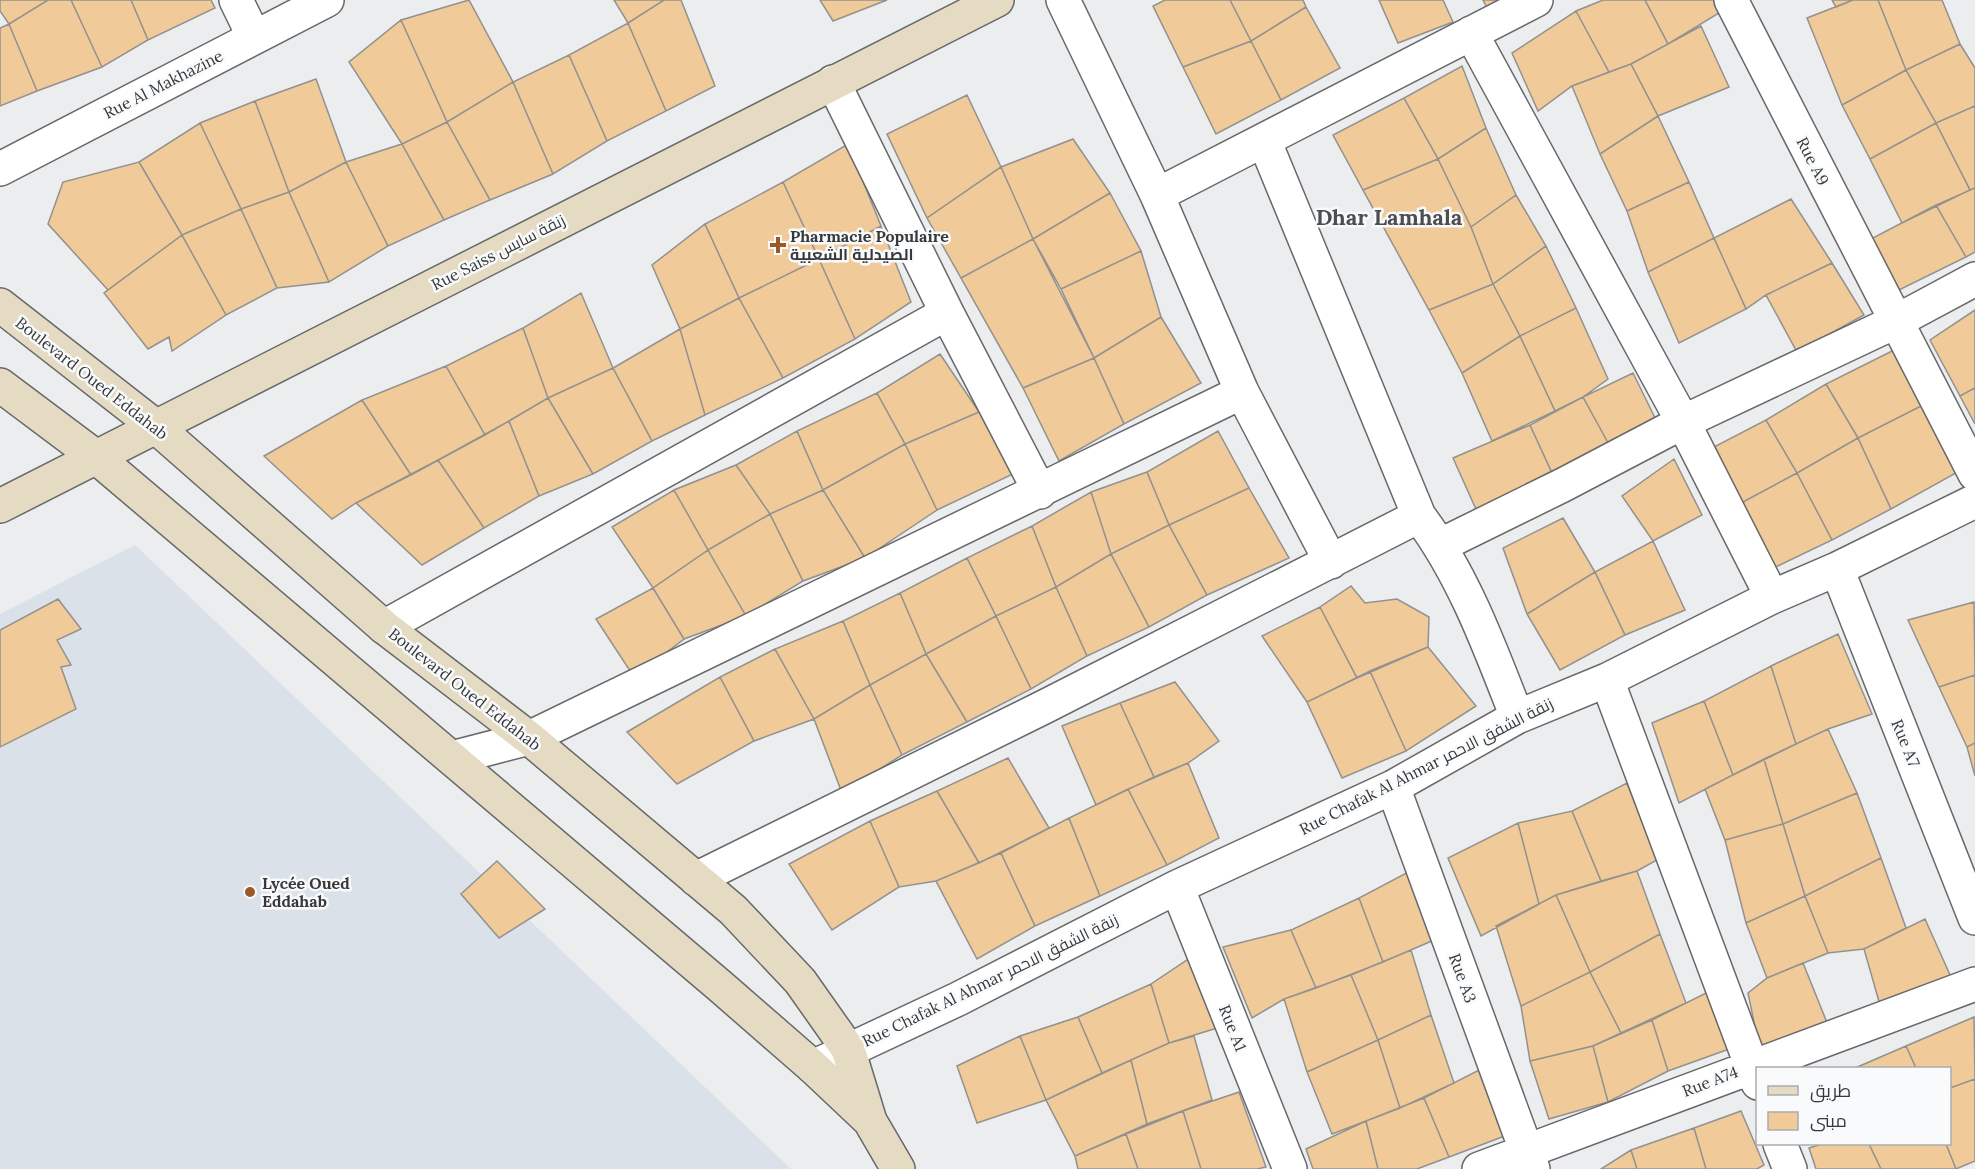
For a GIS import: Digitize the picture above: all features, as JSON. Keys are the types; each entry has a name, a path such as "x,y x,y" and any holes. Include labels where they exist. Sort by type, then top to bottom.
{"street":[{"path":"236,0 254,37"},
{"name":"Rue Al Makhazine","path":"0,169 327,0"},
{"name":"Rue Saiss زنقة سايس","path":"0,506 997,0"},
{"path":"1063,0 1156,195 1242,392 1331,562"},
{"path":"1156,195 1536,0"},
{"name":"Rue A9","path":"1731,0 1975,474"},
{"path":"1471,33 1683,422 1772,597"},
{"path":"833,82 947,313 1040,492"},
{"path":"1264,140 1419,516 1441,545 1486,636 1517,717"},
{"path":"1441,545 1683,422 1895,322 1975,279"},
{"name":"Boulevard Oued Eddahab","path":"0,305 154,426 384,627 529,738 733,910 800,981 848,1049 870,1121 898,1169"},
{"path":"384,627 947,313"},
{"name":"Boulevard Oued Eddahab","path":"0,385 96,457 452,758 813,1066 870,1121"},
{"path":"452,758 529,738 1242,392"},
{"name":"Rue Chafak Al Ahmar زنقة الشفق الاحمر","path":"813,1066 958,999 1177,887 1393,787 1517,717 1606,680 1772,597 1837,569 1975,501"},
{"path":"696,879 1419,516"},
{"name":"Rue A7","path":"1837,569 1975,918"},
{"path":"1606,680 1754,1074"},
{"name":"Rue A3","path":"1393,787 1530,1160"},
{"name":"Rue A1","path":"1177,887 1290,1169"},
{"name":"Rue A74","path":"1771,1067 1975,984"},
{"name":"Rue A74","path":"1479,1169 1530,1160 1754,1074"},
{"path":"1781,1145 1790,1169"}],"shaded area":[{"name":"Lycée Oued Eddahab","path":"135,545 791,1169 0,1169 0,614"}],"building":[{"path":"0,0 48,0 9,24 0,11"},
{"path":"48,0 71,0 102,67 37,91 9,24"},
{"path":"71,0 131,0 148,40 102,67"},
{"path":"131,0 211,0 215,8 148,40"},
{"path":"469,0 513,82 447,122 401,20"},
{"path":"614,0 664,0 628,23"},
{"path":"664,0 681,0 715,86 666,111 628,23"},
{"path":"820,0 887,0 833,21"},
{"path":"1165,0 1230,0 1251,41 1183,67 1153,6"},
{"path":"1230,0 1303,0 1306,7 1251,41"},
{"path":"1379,0 1443,0 1453,22 1398,43"},
{"path":"1483,0 1500,0 1487,8"},
{"path":"1603,0 1645,0 1668,44 1631,64 1609,72 1576,11"},
{"path":"1645,0 1720,0 1724,10 1668,44"},
{"path":"1832,0 1853,0 1836,7"},
{"path":"1853,0 1878,0 1906,70 1842,105 1807,18"},
{"path":"1878,0 1942,0 1960,44 1906,70"},
{"path":"1306,7 1340,68 1281,100 1251,41"},
{"path":"1576,11 1609,72 1572,86 1538,111 1512,53"},
{"path":"401,20 447,122 402,144 349,62"},
{"path":"628,23 666,111 607,141 569,55"},
{"path":"9,24 37,91 0,106 0,28"},
{"path":"1701,26 1729,87 1658,116 1631,64"},
{"path":"1251,41 1281,100 1216,134 1183,67"},
{"path":"1960,44 1975,68 1975,106 1936,123 1906,70"},
{"path":"569,55 607,141 553,174 513,82"},
{"path":"1631,64 1658,116 1600,154 1572,86"},
{"path":"1462,66 1486,128 1438,159 1404,98"},
{"path":"1906,70 1936,123 1870,159 1842,105"},
{"path":"316,79 346,162 289,192 255,101"},
{"path":"513,82 553,174 490,200 447,122"},
{"path":"967,95 1001,167 927,218 887,134"},
{"path":"1404,98 1438,159 1363,190 1333,135"},
{"path":"255,101 289,192 241,209 200,123"},
{"path":"1975,106 1975,188 1970,190 1936,123"},
{"path":"1658,116 1689,182 1627,211 1600,154"},
{"path":"447,122 490,200 444,220 402,144"},
{"path":"200,123 241,209 182,235 139,162"},
{"path":"1936,123 1970,190 1902,223 1870,159"},
{"path":"1486,128 1516,195 1471,227 1438,159"},
{"path":"1073,139 1110,193 1033,239 1001,167"},
{"path":"402,144 444,220 388,246 346,162"},
{"path":"848,144 881,226 819,259 783,182"},
{"path":"1438,159 1471,227 1493,284 1429,310 1363,190"},
{"path":"139,162 182,235 108,290 48,224 63,182"},
{"path":"346,162 388,246 329,282 289,192"},
{"path":"1001,167 1033,239 961,278 927,218"},
{"path":"783,182 819,259 739,298 705,224"},
{"path":"1689,182 1714,238 1648,272 1627,211"},
{"path":"1975,188 1975,252 1966,257 1936,205"},
{"path":"289,192 329,282 277,288 241,209"},
{"path":"1110,193 1141,251 1061,289 1033,239"},
{"path":"1516,195 1546,246 1493,284 1471,227"},
{"path":"1791,199 1832,263 1766,295 1746,309 1714,238"},
{"path":"1936,205 1966,257 1899,290 1869,240"},
{"path":"241,209 277,288 226,315 182,235"},
{"path":"705,224 739,298 680,329 652,265"},
{"path":"881,226 911,302 855,339 819,259"},
{"path":"182,235 226,315 172,351 169,337 148,349 104,293"},
{"path":"1714,238 1746,309 1679,343 1648,272"},
{"path":"1033,239 1094,358 1023,388 961,278"},
{"path":"1546,246 1576,308 1520,336 1493,284"},
{"path":"1141,251 1161,317 1094,358 1061,289"},
{"path":"819,259 855,339 783,378 739,298"},
{"path":"1832,263 1864,315 1797,352 1766,295"},
{"path":"1493,284 1520,336 1462,373 1429,310"},
{"path":"581,293 613,368 548,398 523,328"},
{"path":"739,298 783,378 705,415 680,329"},
{"path":"1576,308 1608,379 1583,397 1555,411 1520,336"},
{"path":"1975,310 1975,388 1960,396 1930,340"},
{"path":"1161,317 1201,383 1124,424 1094,358"},
{"path":"523,328 548,398 485,435 446,366"},
{"path":"680,329 705,415 652,441 613,368"},
{"path":"1520,336 1555,411 1492,441 1462,373"},
{"path":"1894,350 1925,404 1858,438 1826,384"},
{"path":"940,354 979,412 905,444 877,393"},
{"path":"1094,358 1124,424 1059,461 1023,388"},
{"path":"446,366 485,435 411,475 362,400"},
{"path":"613,368 652,441 593,474 548,398"},
{"path":"1633,373 1657,422 1612,450 1583,397"},
{"path":"1826,384 1858,438 1797,473 1766,420"},
{"path":"1975,388 1975,424 1960,396"},
{"path":"877,393 905,444 823,490 797,431"},
{"path":"1583,397 1612,450 1552,473 1530,425"},
{"path":"548,398 593,474 539,496 509,421"},
{"path":"362,400 411,475 356,503 332,519 264,456"},
{"path":"1925,404 1956,473 1891,509 1858,438"},
{"path":"979,412 1013,474 937,510 905,444"},
{"path":"1766,420 1797,473 1730,509 1710,449"},
{"path":"509,421 539,496 484,528 438,460"},
{"path":"1530,425 1552,473 1479,516 1453,458"},
{"path":"797,431 823,490 770,514 736,465"},
{"path":"1218,431 1249,488 1169,525 1147,472"},
{"path":"1858,438 1891,509 1832,540 1797,473"},
{"path":"905,444 937,510 865,558 823,490"},
{"path":"1674,459 1702,515 1653,541 1622,496"},
{"path":"438,460 484,528 422,565 356,503"},
{"path":"736,465 770,514 708,550 674,490"},
{"path":"1147,472 1169,525 1111,554 1091,492"},
{"path":"1797,473 1832,540 1763,573 1730,509"},
{"path":"1249,488 1289,558 1207,595 1169,525"},
{"path":"674,490 708,550 653,588 612,527"},
{"path":"823,490 865,558 803,581 770,514"},
{"path":"1091,492 1111,554 1056,587 1032,526"},
{"path":"770,514 803,581 746,616 708,550"},
{"path":"1563,518 1595,572 1527,614 1503,548"},
{"path":"1169,525 1207,595 1149,627 1111,554"},
{"path":"1032,526 1056,587 996,616 967,558"},
{"path":"1653,541 1685,610 1625,635 1595,572"},
{"path":"708,550 746,616 684,639 653,588"},
{"path":"1111,554 1149,627 1087,656 1056,587"},
{"path":"967,558 996,616 926,654 900,593"},
{"path":"1595,572 1625,635 1560,670 1527,614"},
{"path":"1351,586 1365,603 1397,599 1429,617 1428,647 1357,678 1320,607"},
{"path":"1056,587 1087,656 1031,689 996,616"},
{"path":"653,588 684,639 634,677 596,619"},
{"path":"900,593 926,654 870,685 843,621"},
{"path":"58,599 81,629 57,640 71,665 61,667 76,709 0,747 0,630"},
{"path":"1974,602 1975,675 1939,687 1908,620"},
{"path":"1320,607 1357,678 1307,702 1262,636"},
{"path":"996,616 1031,689 967,722 926,654"},
{"path":"843,621 870,685 814,719 775,649"},
{"path":"1838,634 1872,714 1828,729 1796,744 1771,666"},
{"path":"1428,647 1476,706 1406,751 1370,671"},
{"path":"775,649 814,719 754,741 720,677"},
{"path":"926,654 967,722 902,755 870,685"},
{"path":"1771,666 1796,744 1733,775 1704,701"},
{"path":"1370,671 1406,751 1342,778 1307,702"},
{"path":"1975,675 1975,743 1967,747 1939,687"},
{"path":"720,677 754,741 677,784 627,732"},
{"path":"1175,682 1219,741 1188,763 1154,777 1120,703"},
{"path":"870,685 902,755 842,793 814,719"},
{"path":"1704,701 1733,775 1679,803 1652,723"},
{"path":"1120,703 1154,777 1096,805 1062,726"},
{"path":"1828,729 1857,793 1783,824 1764,759"},
{"path":"1975,743 1975,776 1967,747"},
{"path":"1008,758 1049,828 979,863 937,791"},
{"path":"1764,759 1783,824 1725,840 1705,789"},
{"path":"1188,763 1219,838 1167,865 1128,789"},
{"path":"1627,783 1657,860 1637,871 1601,881 1572,811"},
{"path":"1128,789 1167,865 1100,896 1069,818"},
{"path":"937,791 979,863 936,881 899,887 870,821"},
{"path":"1857,793 1881,858 1805,896 1783,824"},
{"path":"1572,811 1601,881 1556,895 1539,904 1518,823"},
{"path":"1069,818 1100,896 1035,926 1001,853"},
{"path":"870,821 899,887 832,930 789,864"},
{"path":"1518,823 1539,904 1481,936 1448,858"},
{"path":"1783,824 1805,896 1746,923 1725,840"},
{"path":"1001,853 1035,926 977,959 936,881"},
{"path":"1881,858 1906,928 1864,949 1828,953 1805,896"},
{"path":"497,861 545,909 499,938 461,894"},
{"path":"1414,869 1441,937 1383,962 1359,898"},
{"path":"1637,871 1660,934 1590,972 1556,895"},
{"path":"1556,895 1590,972 1521,1006 1496,926"},
{"path":"1805,896 1828,953 1767,978 1746,923"},
{"path":"1359,898 1383,962 1316,988 1291,930"},
{"path":"1925,919 1955,986 1880,1005 1864,949"},
{"path":"1291,930 1316,988 1284,999 1252,1018 1223,947"},
{"path":"1660,934 1686,1003 1621,1033 1590,972"},
{"path":"1411,950 1431,1015 1378,1040 1351,975"},
{"path":"1190,958 1217,1028 1169,1043 1151,984"},
{"path":"1803,963 1830,1030 1761,1056 1748,993 1767,978"},
{"path":"1590,972 1621,1033 1593,1046 1530,1061 1521,1006"},
{"path":"1351,975 1378,1040 1307,1072 1284,999"},
{"path":"1151,984 1169,1043 1102,1073 1078,1017"},
{"path":"1708,992 1732,1048 1668,1071 1652,1020"},
{"path":"1431,1015 1454,1083 1400,1108 1378,1040"},
{"path":"1078,1017 1102,1073 1046,1100 1020,1036"},
{"path":"1974,1017 1975,1079 1951,1088 1951,1067 1916,1067 1906,1046"},
{"path":"1652,1020 1668,1071 1608,1102 1593,1046"},
{"path":"1020,1036 1046,1100 977,1123 957,1066"},
{"path":"1194,1036 1212,1100 1147,1124 1131,1060 1169,1043"},
{"path":"1378,1040 1400,1108 1332,1134 1307,1072"},
{"path":"1593,1046 1608,1102 1549,1119 1530,1061"},
{"path":"1906,1046 1916,1067 1857,1067"},
{"path":"1131,1060 1147,1124 1075,1156 1046,1100"},
{"path":"1485,1067 1510,1134 1449,1157 1424,1098"},
{"path":"1975,1079 1975,1161 1956,1169 1946,1145 1951,1145 1951,1088"},
{"path":"1239,1092 1266,1167 1201,1169 1183,1111"},
{"path":"1424,1098 1449,1157 1417,1169 1378,1169 1366,1121"},
{"path":"1183,1111 1201,1169 1138,1169 1126,1134"},
{"path":"1741,1111 1764,1165 1757,1169 1706,1169 1694,1128"},
{"path":"1366,1121 1378,1169 1313,1169 1306,1149"},
{"path":"1694,1128 1706,1169 1637,1169 1631,1150"},
{"path":"1126,1134 1138,1169 1078,1169 1075,1156"},
{"path":"1819,1145 1869,1145 1881,1169 1816,1169 1809,1148"},
{"path":"1869,1145 1946,1145 1956,1169 1881,1169"},
{"path":"1631,1150 1637,1169 1601,1169"}],"place":[{"name":"Pharmacie Populaire الصيدلية الشعبية","path":"778,245"},
{"name":"Lycée Oued Eddahab","path":"250,892"}],"district":[{"name":"Dhar Lamhala","path":"1389,217"}]}
